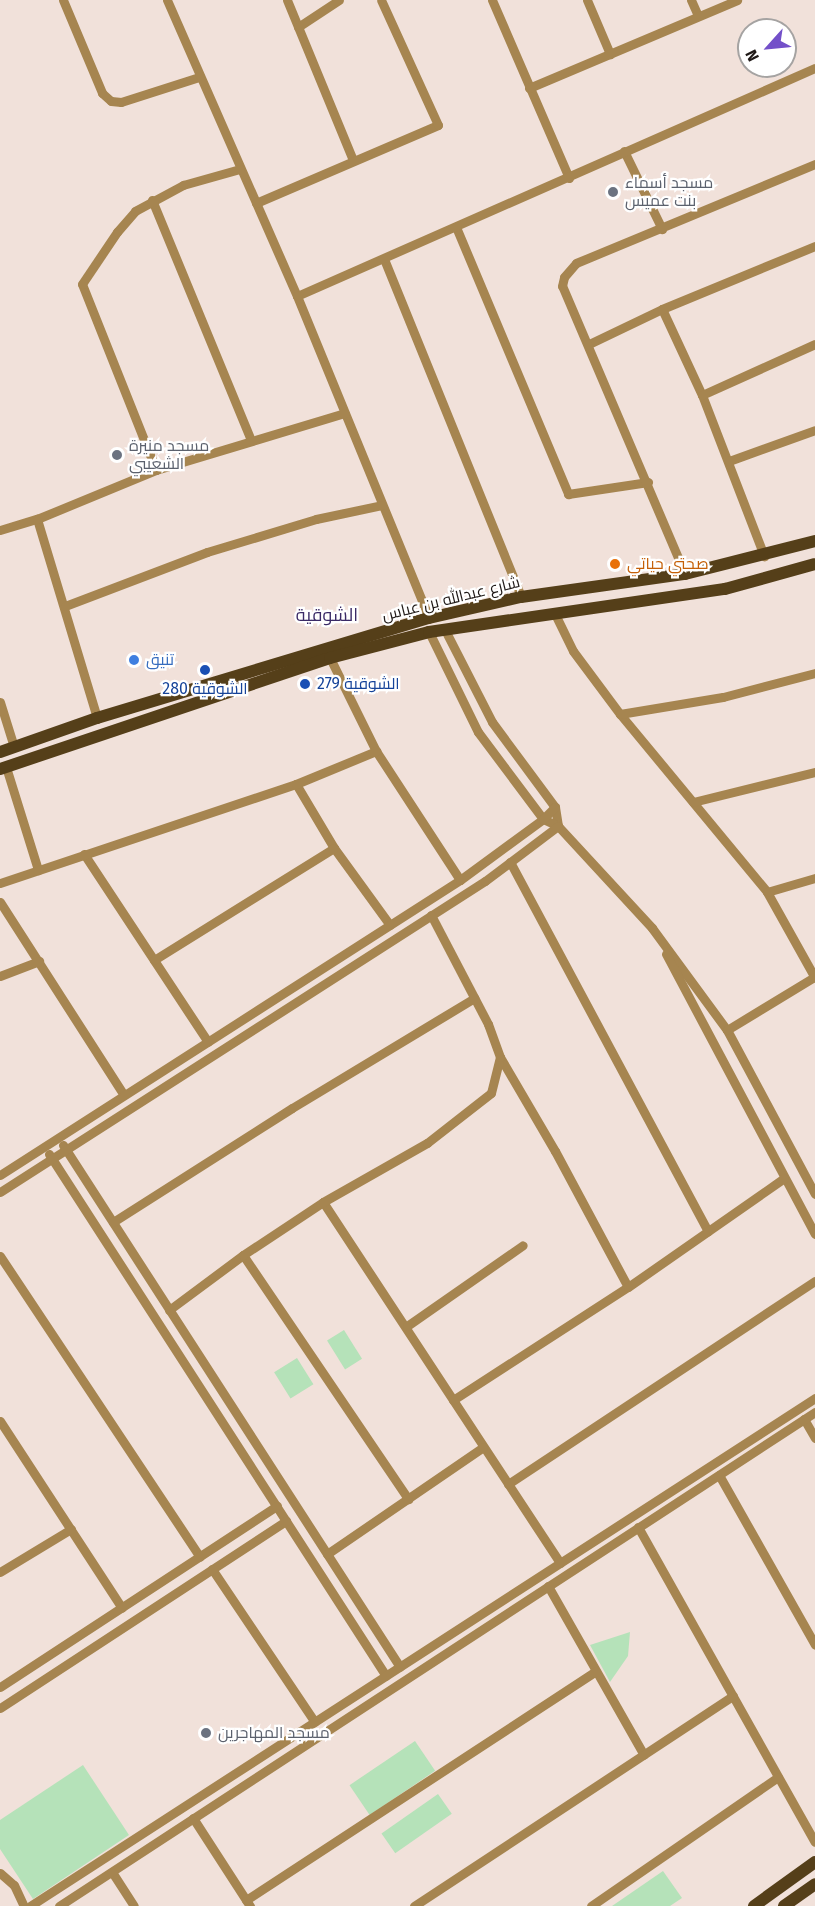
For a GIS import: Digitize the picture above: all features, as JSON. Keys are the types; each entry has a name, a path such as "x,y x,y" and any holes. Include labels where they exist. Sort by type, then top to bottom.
{"main road":[{"name":"شارع عبدالله بن عباس","path":"0,752 97,718 429,618 521,597 685,574 764,556 815,541"},
{"name":"شارع عبدالله بن عباس","path":"3,768 330,658 429,632 554,612 725,589 815,564"},
{"path":"754,1906 815,1862"},
{"path":"784,1906 815,1884"}],"street":[{"path":"63,0 102,93 111,101 121,102 199,77"},
{"path":"167,0 297,296 429,618"},
{"path":"287,0 353,160"},
{"path":"298,27 339,0"},
{"path":"256,203 438,125 381,0"},
{"path":"492,0 569,178"},
{"path":"587,0 610,54"},
{"path":"691,0 698,16"},
{"path":"530,88 736,0"},
{"path":"297,296 815,68"},
{"path":"624,152 662,229"},
{"path":"685,574 648,482 562,286 569,268 576,263 815,164"},
{"path":"156,470 82,284 117,232 135,211 183,185 240,169"},
{"path":"152,200 251,440"},
{"path":"456,227 568,494 648,482"},
{"path":"589,344 662,309 815,246"},
{"path":"384,259 521,597"},
{"path":"662,309 702,395 764,556"},
{"path":"702,395 815,344"},
{"path":"0,530 37,519 156,470 345,413"},
{"path":"729,461 815,430"},
{"path":"65,606 207,552 316,519 382,505"},
{"path":"37,519 97,718"},
{"path":"554,612 573,651 620,714 767,892 815,978 727,1030"},
{"path":"445,630 492,722 555,807 558,826"},
{"path":"429,632 478,732 543,819 558,826 652,928 727,1030 815,1194"},
{"path":"330,658 376,752 460,880"},
{"path":"620,714 723,697 815,673"},
{"path":"0,702 14,747"},
{"path":"0,883 297,784 376,752"},
{"path":"3,768 38,870"},
{"path":"693,802 815,772"},
{"path":"297,784 334,848 390,925"},
{"path":"0,1175 460,880 543,819 555,807"},
{"path":"0,1192 431,915 510,862 558,826"},
{"path":"154,960 334,848"},
{"path":"84,854 208,1042"},
{"path":"510,862 708,1231"},
{"path":"767,892 815,878"},
{"path":"0,902 124,1095"},
{"path":"431,915 488,1024 500,1057 555,1151 628,1287"},
{"path":"652,928 815,1234"},
{"path":"0,976 39,961"},
{"path":"113,1222 292,1108 474,998"},
{"path":"169,1310 243,1255 323,1202 427,1143 491,1093 500,1057"},
{"path":"58,1138 400,1667"},
{"path":"44,1147 386,1676"},
{"path":"453,1400 628,1287 784,1178"},
{"path":"323,1202 407,1326 560,1563"},
{"path":"407,1326 523,1245"},
{"path":"243,1255 408,1499"},
{"path":"0,1256 200,1557"},
{"path":"508,1484 815,1281"},
{"path":"30,1906 815,1398"},
{"path":"59,1906 815,1412"},
{"path":"804,1419 815,1438"},
{"path":"0,1420 122,1608"},
{"path":"327,1554 483,1447"},
{"path":"719,1474 815,1645"},
{"path":"0,1687 277,1506"},
{"path":"0,1708 286,1521"},
{"path":"638,1527 815,1842"},
{"path":"0,1572 71,1529"},
{"path":"212,1569 315,1722"},
{"path":"548,1586 644,1755"},
{"path":"193,1818 248,1903 596,1671"},
{"path":"414,1906 733,1696"},
{"path":"591,1906 778,1777"},
{"path":"112,1872 134,1906"},
{"path":"0,1873 14,1885 24,1906"}],"green space":[{"path":"344,1330 362,1359 345,1369 327,1341"},
{"path":"297,1358 313,1384 291,1399 274,1372"},
{"path":"630,1632 628,1656 610,1682 590,1645"},
{"path":"415,1741 435,1771 370,1815 350,1785"},
{"path":"83,1765 129,1835 33,1899 0,1849 0,1820"},
{"path":"438,1794 452,1814 395,1853 381,1834"},
{"path":"663,1871 682,1898 670,1906 612,1906"}],"place":[{"name":"مسجد أسماء بنت عميس","path":"613,192"},
{"name":"مسجد منيرة الشعيبي","path":"117,455"},
{"name":"صحتي حياتي","path":"615,564"},
{"name":"تنيق","path":"134,660"},
{"name":"الشوقية 280","path":"205,670"},
{"name":"الشوقية 279","path":"305,684"},
{"name":"مسجد المهاجرين","path":"206,1733"}],"district":[{"name":"الشوقية","path":"327,615"}]}
